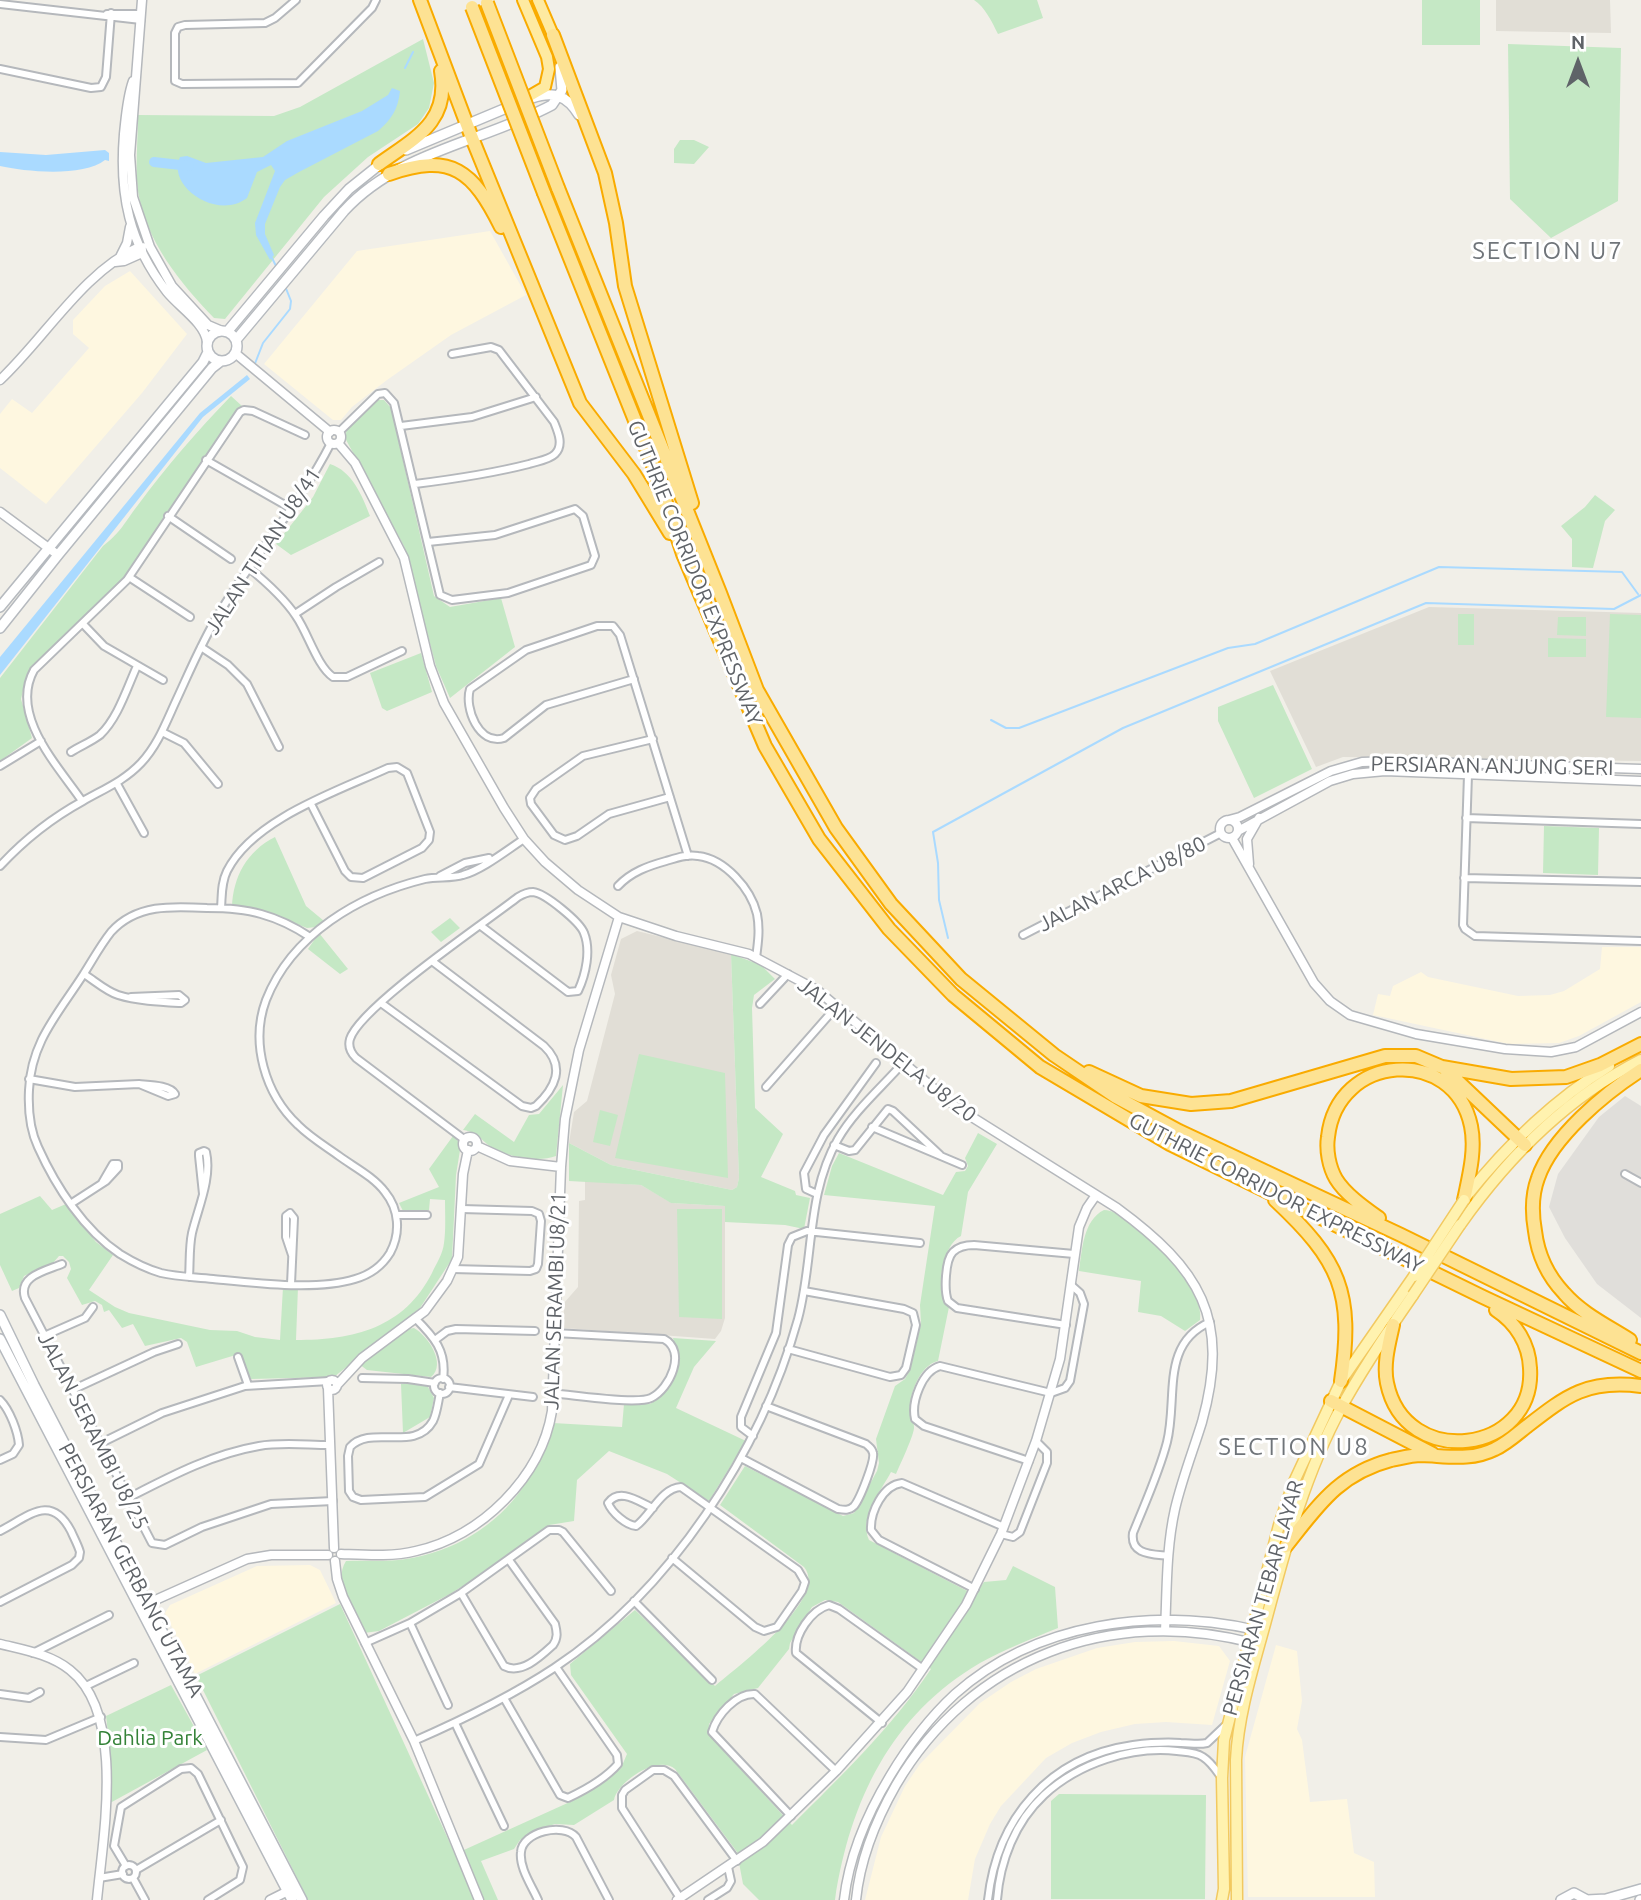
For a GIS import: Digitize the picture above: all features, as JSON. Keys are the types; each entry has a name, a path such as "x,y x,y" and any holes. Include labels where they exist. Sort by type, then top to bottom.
{"highway":[{"path":"420,0 472,138 579,403 627,465 682,554"},
{"path":"514,105 545,87 549,69 542,43 523,0"},
{"path":"538,0 605,173 625,286 720,593"},
{"name":"GUTHRIE CORRIDOR EXPRESSWAY","path":"486,2 757,690 836,828 891,904 961,979 1054,1055 1116,1097 1179,1131 1641,1351"},
{"name":"GUTHRIE CORRIDOR EXPRESSWAY","path":"471,4 656,474 682,554 765,746 819,839 890,929 953,995 1040,1067 1170,1144 1641,1371"},
{"path":"379,164 425,130 438,113 443,93 437,47"},
{"path":"389,174 430,165 454,168 480,189 509,241 518,249"},
{"path":"1054,1055 1141,1096 1191,1104 1231,1101 1385,1056 1416,1056 1442,1067 1511,1080 1566,1077 1641,1046"},
{"path":"1442,1067 1520,1141"},
{"path":"1401,1235 1364,1208 1336,1179 1329,1161 1327,1146 1332,1118 1340,1099 1364,1078 1385,1070 1413,1071 1430,1075 1448,1086 1468,1116 1473,1142 1464,1200"},
{"path":"1641,1070 1583,1115 1548,1157 1538,1178 1533,1219 1537,1249 1547,1273 1565,1295 1641,1351"},
{"path":"1265,1190 1305,1227 1324,1252 1337,1278 1344,1301 1347,1328 1341,1381"},
{"path":"1393,1325 1387,1355 1386,1381 1397,1409 1408,1423 1432,1438 1452,1442 1478,1439 1494,1434 1519,1410 1528,1391 1531,1374 1527,1347 1521,1335 1507,1318 1490,1306 1483,1297"},
{"path":"1286,1546 1314,1508 1349,1477 1373,1466 1405,1457 1472,1458 1496,1449 1562,1399 1588,1387 1619,1383 1641,1387"},
{"path":"1336,1404 1439,1457"}],"main road":[{"path":"207,347 213,358 220,361 229,360 235,353 236,340 350,205 389,174 556,102 563,79 553,35"},
{"path":"0,607 203,362 213,334 225,331 337,202 379,164 410,148 546,94 569,101 589,130"},
{"path":"225,331 236,340"},
{"path":"0,628 220,361"},
{"name":"PERSIARAN TEBAR LAYAR","path":"1222,1900 1222,1778 1227,1724 1294,1518 1336,1404 1341,1381 1464,1200 1578,1085 1641,1046"},
{"name":"PERSIARAN TEBAR LAYAR","path":"1258,1630 1279,1525 1293,1484 1336,1404 1520,1141 1553,1120 1603,1080 1641,1060"},
{"name":"PERSIARAN GERBANG UTAMA","path":"0,1315 144,1605"},
{"name":"PERSIARAN GERBANG UTAMA","path":"0,1339 144,1605 295,1896"},
{"name":"PERSIARAN TEBAR LAYAR","path":"1237,1900 1236,1754 1254,1643"},
{"path":"1562,1900 1574,1894 1587,1900 1606,1899 1641,1889"}],"street":[{"path":"119,260 127,243 130,223 127,188 129,93 135,75 142,0"},
{"path":"296,0 265,23 178,27 175,33 175,81 182,84 298,83 372,8 376,0"},
{"path":"0,4 141,17"},
{"path":"0,69 91,88 101,86 106,77 109,15"},
{"path":"127,188 154,256 181,298 208,325 225,331"},
{"path":"130,223 150,267 175,302 205,332 207,347"},
{"path":"0,380 80,293 119,260 141,249 145,234"},
{"path":"141,249 154,256"},
{"path":"119,260 143,263 150,267"},
{"path":"415,484 485,476 552,456 559,448 559,436 554,422 499,350 494,348 452,354"},
{"path":"235,353 341,438 335,443"},
{"path":"334,432 382,393 389,396 394,403 440,595 452,600 508,593 591,565 595,559 595,549 582,512 575,509 495,535 428,542"},
{"path":"401,426 472,417 536,397"},
{"path":"82,801 41,741 26,704 29,680 40,662 83,624 129,577 236,415 250,409 305,435"},
{"name":"JALAN TITIAN U8/41","path":"1,862 16,847 82,801 117,783 142,762 155,746 220,612 335,443"},
{"name":"JALAN JENDELA U8/20","path":"335,443 355,463 404,558 430,666 444,703 489,785 524,839 561,876 619,917 756,958 817,990 974,1119 1142,1226 1168,1250 1191,1281 1210,1322 1213,1350 1208,1392 1176,1507 1168,1556 1165,1631"},
{"path":"206,460 292,509"},
{"path":"0,512 58,555"},
{"path":"168,516 231,559"},
{"path":"295,614 379,562"},
{"path":"250,568 295,614 323,666 333,677 347,677 402,651"},
{"path":"129,577 190,617"},
{"path":"83,624 101,643 163,680"},
{"path":"634,679 546,705 498,740 483,733 469,708 470,689 518,654 597,626 608,625 617,630 634,679 653,739 688,856"},
{"path":"201,647 228,665 247,684 279,747"},
{"path":"71,751 104,730 114,716 137,666"},
{"path":"162,732 184,743 218,784"},
{"path":"653,739 575,760 536,789 530,798 531,804 549,830 559,839 565,840 577,836 609,814 670,797"},
{"path":"0,766 41,741"},
{"name":"PERSIARAN ANJUNG SERI","path":"1229,820 1331,771 1362,762 1641,769"},
{"path":"221,908 223,881 237,857 271,825 311,804 388,768 401,768 407,773 430,832 429,840 426,846 363,878 355,878 345,870 311,804"},
{"name":"PERSIARAN ANJUNG SERI","path":"1235,834 1259,818 1331,781 1353,774 1385,771 1641,781"},
{"path":"1468,775 1465,929 1475,936 1641,941"},
{"path":"117,783 144,832"},
{"path":"1251,871 1247,839 1259,818"},
{"path":"1466,818 1641,824"},
{"path":"1235,834 1225,838 1220,826 1229,820 1236,823 1235,834 1251,871 1314,983 1330,1001 1350,1015 1416,1034 1505,1049 1552,1052 1576,1047 1641,1012"},
{"name":"JALAN ARCA U8/80","path":"1023,935 1221,833"},
{"path":"310,937 268,916 221,908 159,907 131,916 111,932 39,1044 29,1079 29,1107 34,1138 46,1163 72,1203 99,1238 123,1256 160,1272 189,1277 292,1284 349,1281 374,1271 392,1248 397,1231 396,1215 390,1200 381,1187 291,1118 273,1092 264,1068 260,1036 266,1002 283,970 310,937 343,911 395,887 438,876 465,863 497,856 524,839"},
{"path":"618,886 640,870 688,856 703,857 720,864 747,891 757,912 759,923 756,958"},
{"path":"1464,878 1641,882"},
{"path":"479,1900 414,1741 339,1586 328,1408 332,1385 435,1300 453,1269 458,1257 463,1174 472,1148 477,1142 473,1137 465,1140 352,1054 350,1045 353,1034 381,1003 432,961 521,895 531,892 540,895 577,922 585,936 586,965 578,991 568,992 481,926"},
{"name":"JALAN SERAMBI U8/21","path":"144,1605 247,1559 271,1555 387,1555 416,1552 457,1536 490,1514 514,1489 533,1461 550,1422 565,1119 573,1072 619,917"},
{"path":"381,1003 522,1106 536,1106 554,1083 554,1057 544,1046 432,961"},
{"path":"84,974 113,993 131,997 181,1003 185,1000 179,995 131,997"},
{"path":"760,1004 788,974"},
{"path":"766,1087 837,1006"},
{"path":"817,1194 806,1189 804,1173 832,1122 876,1063"},
{"path":"414,1741 504,1698 556,1667 603,1630 634,1601 711,1509 753,1436 788,1349 804,1291 817,1194 834,1145 853,1118 903,1063"},
{"path":"29,1079 75,1087 139,1084 170,1088 175,1094 168,1096 139,1084"},
{"path":"834,1145 852,1151 886,1110 890,1110 940,1155"},
{"path":"872,1127 962,1165"},
{"path":"472,1148 510,1161 561,1167"},
{"path":"189,1277 191,1236 203,1194 208,1159 204,1151 199,1153 203,1194"},
{"path":"1625,1174 1641,1183"},
{"path":"72,1203 102,1182"},
{"path":"737,1861 674,1776 664,1770 653,1770 622,1795 622,1808 678,1899 728,1867 737,1861 764,1842 882,1723 954,1625 975,1589 1003,1530 1037,1441 1051,1393 1066,1325 1079,1227 1096,1195"},
{"path":"453,1269 530,1271 536,1269 538,1264 541,1221 539,1214 532,1211 462,1209"},
{"path":"292,1255 286,1232 286,1216 290,1213 294,1218 292,1284"},
{"path":"396,1215 427,1215"},
{"path":"753,1436 741,1427 741,1418 776,1334 788,1245 795,1234 811,1231 920,1243"},
{"path":"1066,1325 957,1308 948,1301 945,1288 950,1257 961,1247 974,1245 1074,1254"},
{"name":"JALAN SERAMBI U8/25","path":"62,1264 27,1280 23,1288 25,1298 152,1543 160,1546 202,1527 271,1504 333,1502"},
{"path":"1029,1461 924,1426 915,1419 915,1407 925,1377 933,1368 940,1366 1051,1393 1061,1391 1068,1385 1084,1304 1080,1293 1072,1285"},
{"path":"788,1349 890,1377 901,1375 906,1368 916,1325 913,1313 904,1309 804,1291"},
{"path":"44,1336 85,1318 93,1307"},
{"path":"415,1318 435,1340 444,1357 443,1379"},
{"path":"1168,1556 1138,1550 1134,1545 1133,1533 1168,1438 1173,1380 1179,1352 1194,1330 1210,1322"},
{"path":"435,1340 447,1331 456,1329 535,1331"},
{"path":"552,1394 638,1400 652,1398 669,1379 674,1356 673,1347 664,1339 555,1333"},
{"path":"72,1390 178,1343"},
{"path":"238,1357 248,1385"},
{"path":"362,1378 408,1379 435,1383 443,1379"},
{"path":"443,1379 449,1387"},
{"path":"99,1444 162,1413 248,1385 311,1382 332,1385"},
{"path":"435,1383 436,1391 440,1393 446,1392 449,1387"},
{"path":"449,1387 533,1397"},
{"path":"440,1393 432,1423 417,1435 361,1439 350,1447 348,1488 353,1497 366,1500 421,1498 475,1467 484,1456 509,1395"},
{"path":"0,1400 5,1404 18,1435 19,1446 13,1454 0,1460"},
{"path":"741,1458 838,1509 847,1510 856,1504 873,1460 871,1448 766,1406"},
{"path":"975,1589 879,1540 871,1530 872,1517 885,1491 902,1483 1013,1536 1020,1532 1047,1463 1047,1452 1037,1441"},
{"path":"128,1499 187,1468 251,1447 330,1445"},
{"path":"653,1508 621,1495 615,1496 608,1503 610,1508 633,1526 639,1525 668,1491 677,1487 686,1490 802,1573 805,1582 774,1629 760,1630 672,1558"},
{"path":"0,1531 36,1512 47,1510 59,1513 80,1552 76,1561 0,1602"},
{"path":"365,1643 410,1623 461,1593 544,1533 554,1529 563,1532 611,1591"},
{"path":"461,1593 503,1666 514,1669 525,1666 553,1645 557,1631 555,1624 509,1560"},
{"path":"634,1601 712,1680"},
{"path":"882,1723 796,1653 797,1637 816,1612 824,1606 834,1606 923,1669"},
{"path":"33,1653 109,1615"},
{"path":"844,1900 861,1835 884,1785 916,1736 957,1692 1009,1657 1063,1635 1108,1624 1166,1619 1258,1630"},
{"path":"410,1623 448,1705"},
{"path":"856,1900 861,1870 886,1802 925,1741 964,1703 1014,1667 1060,1647 1106,1635 1165,1631 1199,1633 1254,1643"},
{"path":"0,1644 62,1664 86,1686 101,1717 106,1771 97,1900"},
{"path":"86,1686 134,1663"},
{"path":"504,1698 560,1795 568,1798 577,1794 613,1770 618,1764 617,1755 556,1667"},
{"path":"0,1694 29,1698 40,1692"},
{"path":"791,1816 712,1731 717,1719 739,1698 755,1694 836,1771"},
{"path":"0,1737 46,1740 101,1717"},
{"path":"455,1723 503,1826"},
{"path":"988,1900 994,1861 1007,1831 1032,1796 1056,1775 1092,1755 1123,1747 1158,1742 1208,1743 1227,1724"},
{"path":"997,1900 1003,1861 1018,1827 1044,1795 1080,1770 1119,1755 1174,1750 1205,1758 1222,1778"},
{"path":"126,1866 114,1846 120,1810 125,1803 181,1769 191,1768 197,1772 242,1861 244,1871 237,1883 208,1900"},
{"path":"145,1900 133,1878 136,1870 221,1820"},
{"path":"538,1900 522,1864 520,1851 533,1836 560,1828 572,1832 576,1837 609,1900"},
{"path":"123,1874 126,1866"},
{"path":"126,1866 136,1870"},
{"path":"708,1900 727,1888 731,1881 728,1867"},
{"path":"99,1878 123,1874"},
{"path":"123,1874 126,1878 133,1878"},
{"path":"270,1900 295,1896"}],"shaded area":[{"path":"1496,0 1610,0 1611,33 1496,31"},
{"path":"490,231 526,295 451,335 352,407 341,420 333,420 264,364 357,251"},
{"path":"130,271 187,334 142,393 46,504 0,468 0,414 12,399 32,413 89,348 73,334 73,320 105,286"},
{"path":"1429,607 1641,613 1641,761 1343,757 1316,767 1270,671"},
{"path":"637,931 731,954 739,1178 737,1187 732,1190 611,1165 569,1143 574,1112 587,1101 615,994 611,975 621,939"},
{"path":"1602,947 1641,947 1641,1002 1579,1036 1559,1043 1509,1044 1373,1015 1378,994 1390,996 1393,986 1421,972 1428,977 1518,996 1550,995 1564,991 1600,969"},
{"path":"1625,1096 1641,1106 1641,1318 1597,1284 1565,1238 1549,1207 1558,1174 1599,1117"},
{"path":"585,1181 641,1185 672,1203 725,1206 725,1318 715,1339 564,1328 564,1303 578,1287 579,1201 585,1200"},
{"path":"310,1565 320,1570 336,1603 195,1674 165,1613 170,1605 257,1566"},
{"path":"1174,1641 1219,1646 1230,1661 1212,1725 1166,1722 1135,1724 1101,1732 1072,1743 1046,1758 1001,1806 975,1859 968,1900 865,1900 881,1837 905,1786 920,1764 980,1703 1036,1669 1097,1648 1135,1642"},
{"path":"1276,1645 1297,1651 1302,1701 1297,1729 1302,1740 1310,1802 1347,1799 1354,1853 1374,1862 1375,1897 1248,1897 1245,1757"}],"green space":[{"path":"974,0 1037,0 1043,18 998,34 985,11"},
{"path":"1422,0 1480,0 1480,45 1422,45"},
{"path":"423,39 434,83 429,108 418,124 368,157 324,197 225,319 214,318 177,276 148,227 138,191 138,115 274,116 300,107"},
{"path":"1508,44 1621,48 1618,201 1551,238 1510,199"},
{"path":"680,140 694,140 709,147 694,164 674,163 674,149"},
{"path":"231,396 242,406 123,579 39,660 26,678 21,699 32,738 0,761 0,678 103,546 115,536 194,435"},
{"path":"377,400 384,400 391,408 434,596 450,607 501,598 515,647 450,698 436,666 404,546 345,438 347,428"},
{"path":"330,464 338,467 350,478 360,492 370,516 291,555 276,544 313,497"},
{"path":"1595,495 1615,510 1605,521 1593,568 1572,567 1572,539 1561,526 1585,507"},
{"path":"1458,614 1474,614 1474,645 1458,645"},
{"path":"1610,614 1641,615 1641,718 1606,717"},
{"path":"1558,617 1586,617 1586,636 1557,635"},
{"path":"1548,638 1586,639 1586,657 1548,657"},
{"path":"421,653 432,692 387,711 382,708 370,673"},
{"path":"1273,685 1312,769 1254,798 1218,721 1218,707"},
{"path":"1544,826 1599,828 1598,875 1543,873"},
{"path":"275,837 306,906 324,921 316,927 307,928 258,909 232,907 235,885 243,866 249,857"},
{"path":"450,918 460,928 441,942 431,932"},
{"path":"319,933 348,969 340,974 308,949"},
{"path":"731,954 761,965 775,979 754,995 752,1008 755,1108 783,1134 761,1177 795,1191 796,1195 810,1198 804,1229 785,1225 725,1222 725,1206 671,1203 641,1185 569,1181 569,1143 611,1165 732,1190 737,1187 739,1178"},
{"path":"639,1054 725,1073 728,1178 615,1158"},
{"path":"563,1085 556,1156 532,1159 514,1156 498,1151 476,1134 463,1130 475,1114 514,1142 529,1115 539,1114"},
{"path":"600,1110 618,1115 610,1146 593,1142"},
{"path":"978,1133 997,1144 968,1192 961,1236 949,1249 942,1269 942,1291 949,1307 938,1361 926,1368 917,1381 910,1404 914,1427 912,1436 896,1474 891,1472 872,1504 867,1531 869,1540 975,1595 984,1582 1006,1580 1013,1566 1055,1587 1058,1628 980,1663 949,1684 922,1708 899,1735 864,1795 851,1829 835,1900 759,1900 743,1884 737,1852 675,1769 668,1765 659,1765 649,1767 630,1778 622,1785 614,1800 574,1825 555,1824 536,1830 520,1840 514,1849 481,1861 498,1900 308,1900 196,1676 340,1604 455,1854 572,1801 621,1768 627,1754 571,1675 570,1664 635,1610 715,1686 759,1649 793,1614 804,1596 809,1580 804,1567 720,1505 745,1466 843,1516 854,1513 877,1471 879,1463 876,1439 895,1386 905,1379 910,1370 921,1324 920,1305 935,1206 824,1195 832,1166 839,1153 943,1195 956,1172 965,1171 968,1166 965,1158","holes":["825,1600 838,1602 931,1669 883,1731 792,1825 710,1736 709,1724 734,1694 758,1688 789,1649 812,1607"]},
{"path":"453,1136 461,1144 456,1175 452,1259 420,1308 334,1377 251,1379 239,1354 196,1367 187,1342 181,1338 145,1346 133,1324 122,1328 109,1310 104,1312 102,1305 95,1301 82,1305 67,1278 71,1269 63,1256 24,1276 19,1288 12,1291 0,1265 0,1214 40,1196 52,1210 66,1204 96,1242 113,1255 89,1290 115,1307 129,1313 210,1330 237,1331 255,1337 280,1340 283,1287 298,1287 296,1340 357,1333 375,1327 407,1307 420,1292 439,1259 445,1238 445,1200 430,1199 429,1210 403,1211 399,1203 439,1187 429,1169"},
{"path":"677,1209 722,1209 722,1319 679,1317"},
{"path":"1104,1210 1133,1223 1166,1254 1192,1290 1199,1307 1200,1320 1185,1331 1161,1316 1138,1312 1141,1281 1079,1271 1088,1228"},
{"path":"414,1328 425,1337 434,1351 437,1365 431,1377 367,1370 359,1364 408,1329"},
{"path":"673,1338 716,1341 694,1367 676,1408 746,1441 709,1501 667,1474 609,1451 577,1480 574,1521 549,1525 509,1557 450,1594 379,1631 364,1633 343,1588 342,1570 346,1561 406,1559 423,1555 457,1543 487,1525 523,1487 553,1423 622,1427 624,1404 650,1404 658,1399 669,1386 676,1371 678,1356"},
{"path":"401,1384 422,1384 428,1387 434,1398 430,1417 403,1433"},
{"name":"Dahlia Park","path":"171,1685 207,1750 110,1803 110,1750 106,1716"},
{"path":"1059,1794 1206,1795 1205,1899 1051,1899 1051,1801"}],"water":[{"path":"392,88 400,91 398,103 391,118 378,131 285,180 280,187 265,224 265,234 274,255 270,260 256,235 255,223 275,171 271,165 257,172 247,198 235,204 209,203 187,189 180,179 180,157 187,156 206,163 263,157 287,141 362,111 388,95"},
{"path":"105,150 109,153 109,161 105,160 83,169 54,172 0,166 0,152 46,155"},
{"path":"247,375 250,379 203,417 0,675 0,657 200,413"}],"waterway":[{"path":"405,68 413,52"},
{"path":"154,162 189,166"},
{"path":"272,258 277,268"},
{"path":"254,366 263,343 290,309 291,301 285,286"},
{"path":"991,720 1006,728 1019,728 1228,648 1255,644 1439,567 1622,572 1638,594"},
{"path":"948,938 939,900 938,863 933,832 1123,728 1426,603 1614,609 1641,595"}],"district":[{"name":"SECTION U7","path":"1548,251"},
{"name":"SECTION U8","path":"1294,1447"}]}
